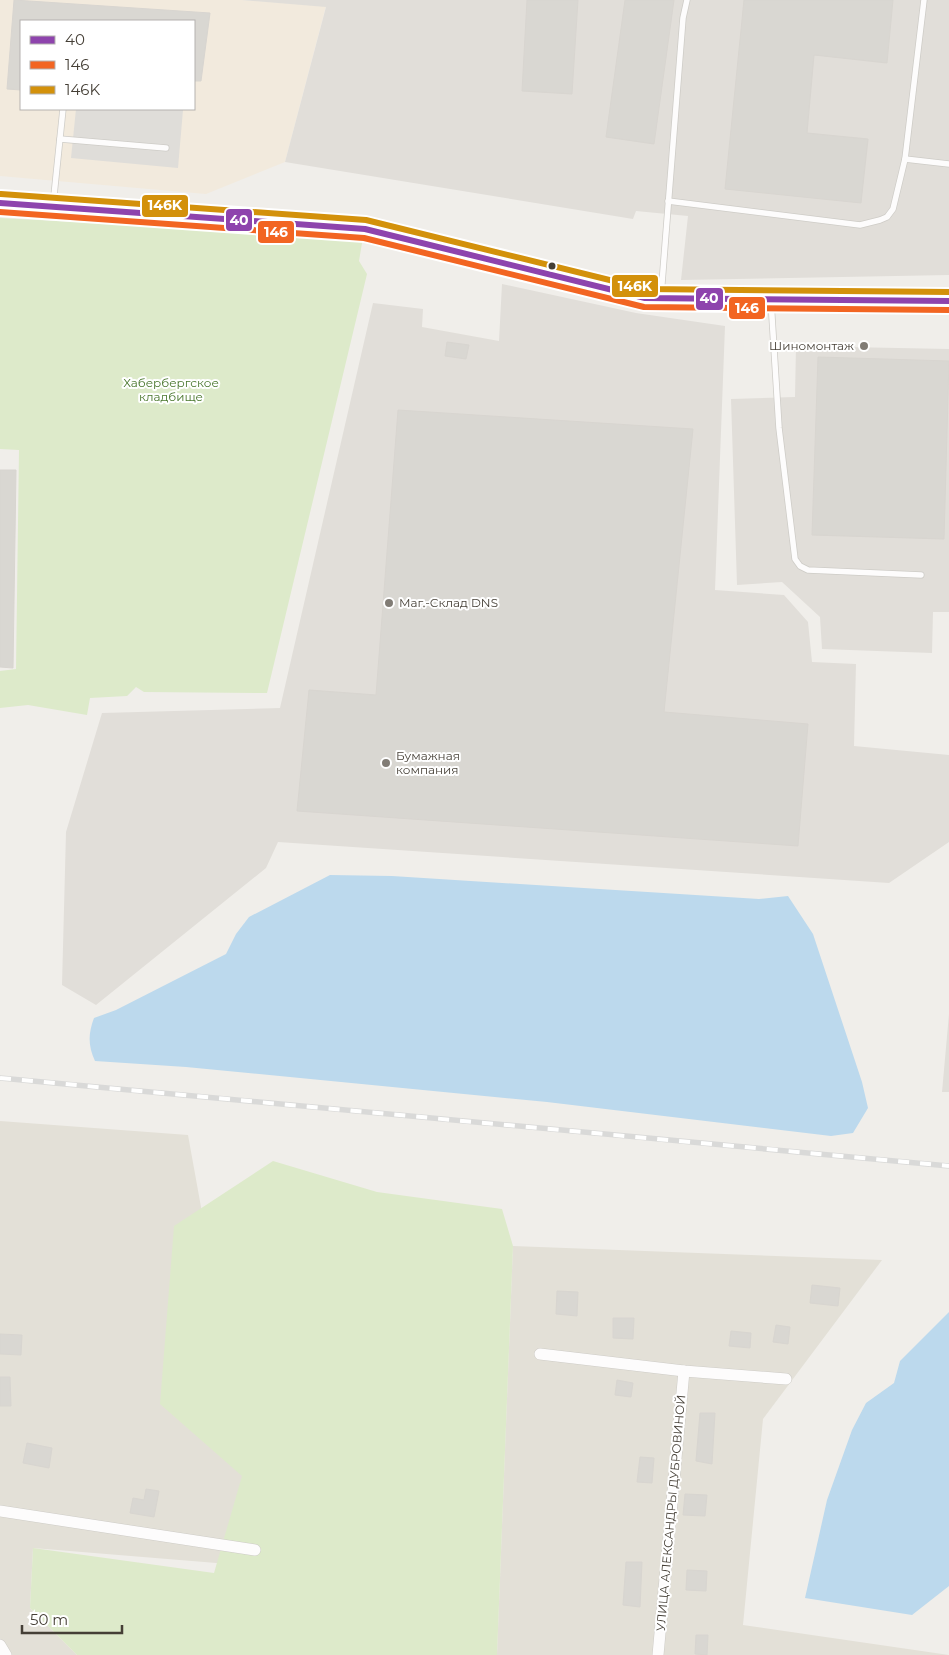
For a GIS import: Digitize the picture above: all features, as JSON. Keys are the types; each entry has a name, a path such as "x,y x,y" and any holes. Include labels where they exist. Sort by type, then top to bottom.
{"main road":[{"path":"0,203 53,205 365,229 645,298 949,301"}],"street":[{"path":"540,1354 684,1371 786,1379"},
{"name":"УЛИЦА АЛЕКСАНДРЫ ДУБРОВИНОЙ","path":"658,1655 684,1371"},
{"path":"0,1511 254,1550"},
{"path":"0,1645 6,1655"}],"lane":[{"path":"660,298 683,18 687,0"},
{"path":"668,201 868,224 887,217 893,209 905,159 924,0"},
{"path":"53,205 63,110"},
{"path":"60,139 166,148"},
{"path":"905,159 949,164"},
{"path":"770,299 779,428 795,559 800,566 808,570 921,575"}],"shaded area":[{"path":"0,0 242,0 326,6 285,162 206,194 0,176"},
{"path":"242,0 949,0 949,275 681,280 688,216 636,211 633,219 285,162 326,7"},
{"path":"76,110 183,110 178,168 71,158"},
{"path":"502,284 636,313 725,326 715,590 784,595 808,622 812,662 856,664 854,746 949,755 949,842 889,883 278,842 266,868 96,1005 62,985 66,832 102,713 280,708 373,303 423,309 422,327 499,341"},
{"path":"796,346 949,349 949,612 933,612 932,653 822,649 820,617 782,582 737,585 731,399 795,397"},
{"path":"949,1014 949,1092 942,1092"},
{"path":"0,1121 188,1135 266,1567 33,1548 30,1608 77,1655 0,1655"},
{"path":"513,1246 882,1260 763,1419 743,1625 949,1655 497,1655"}],"green space":[{"name":"Хабербергское кладбище","path":"0,218 363,237 359,261 367,274 267,693 144,692 136,687 127,696 90,698 87,715 28,705 0,708 0,671 16,669 19,450 0,449"},
{"path":"273,1161 377,1192 502,1209 513,1246 497,1655 77,1655 30,1608 33,1548 214,1573 242,1476 160,1404 174,1226"}],"water":[{"path":"330,875 392,876 759,899 788,896 813,934 862,1082 868,1108 853,1133 831,1136 547,1102 186,1067 95,1061 90,1040 94,1018 116,1010 226,954 236,934 249,917"},
{"path":"949,1312 949,1586 912,1615 805,1598 827,1500 852,1430 866,1403 894,1383 900,1361"}],"building":[{"path":"14,0 210,13 201,81 195,81 195,20 20,20 20,90 7,89"},
{"path":"527,0 578,0 572,94 522,91"},
{"path":"625,0 674,0 654,144 606,137"},
{"path":"744,0 893,0 887,63 814,55 807,133 868,139 861,203 725,189"},
{"path":"447,342 469,345 466,359 445,356"},
{"path":"818,357 949,361 944,539 812,535"},
{"path":"398,410 693,429 664,712 808,724 798,846 297,811 309,690 376,695"},
{"path":"0,470 16,470 13,668 0,667"},
{"path":"812,1285 840,1288 838,1306 810,1303"},
{"path":"557,1291 578,1292 577,1316 556,1314"},
{"path":"613,1318 634,1318 633,1339 613,1338"},
{"path":"776,1325 790,1327 788,1344 773,1342"},
{"path":"731,1331 751,1333 750,1348 729,1346"},
{"path":"0,1334 22,1335 21,1355 0,1354"},
{"path":"0,1377 10,1377 11,1406 0,1406"},
{"path":"617,1380 633,1383 631,1397 615,1395"},
{"path":"700,1413 715,1413 712,1464 696,1461"},
{"path":"27,1443 52,1448 49,1468 23,1463"},
{"path":"640,1457 654,1458 652,1483 637,1482"},
{"path":"146,1489 159,1491 154,1517 130,1513 133,1498 144,1500"},
{"path":"685,1494 707,1495 705,1516 683,1515"},
{"path":"626,1562 642,1562 640,1607 623,1605"},
{"path":"687,1570 707,1571 706,1591 686,1590"},
{"path":"696,1635 708,1635 707,1655 695,1654"}],"railway":[{"path":"0,1078 949,1166"}],"transit line":[{"name":"146K","path":"1,194 366,220 646,289 949,292"},
{"name":"40","path":"0,203 365,229 645,298 949,301"},
{"name":"146","path":"0,212 364,238 644,307 949,310"}],"place":[{"name":"Шиномонтаж","path":"864,346"},
{"name":"Маг.-Склад DNS","path":"389,603"},
{"name":"Бумажная компания","path":"386,763"}]}
